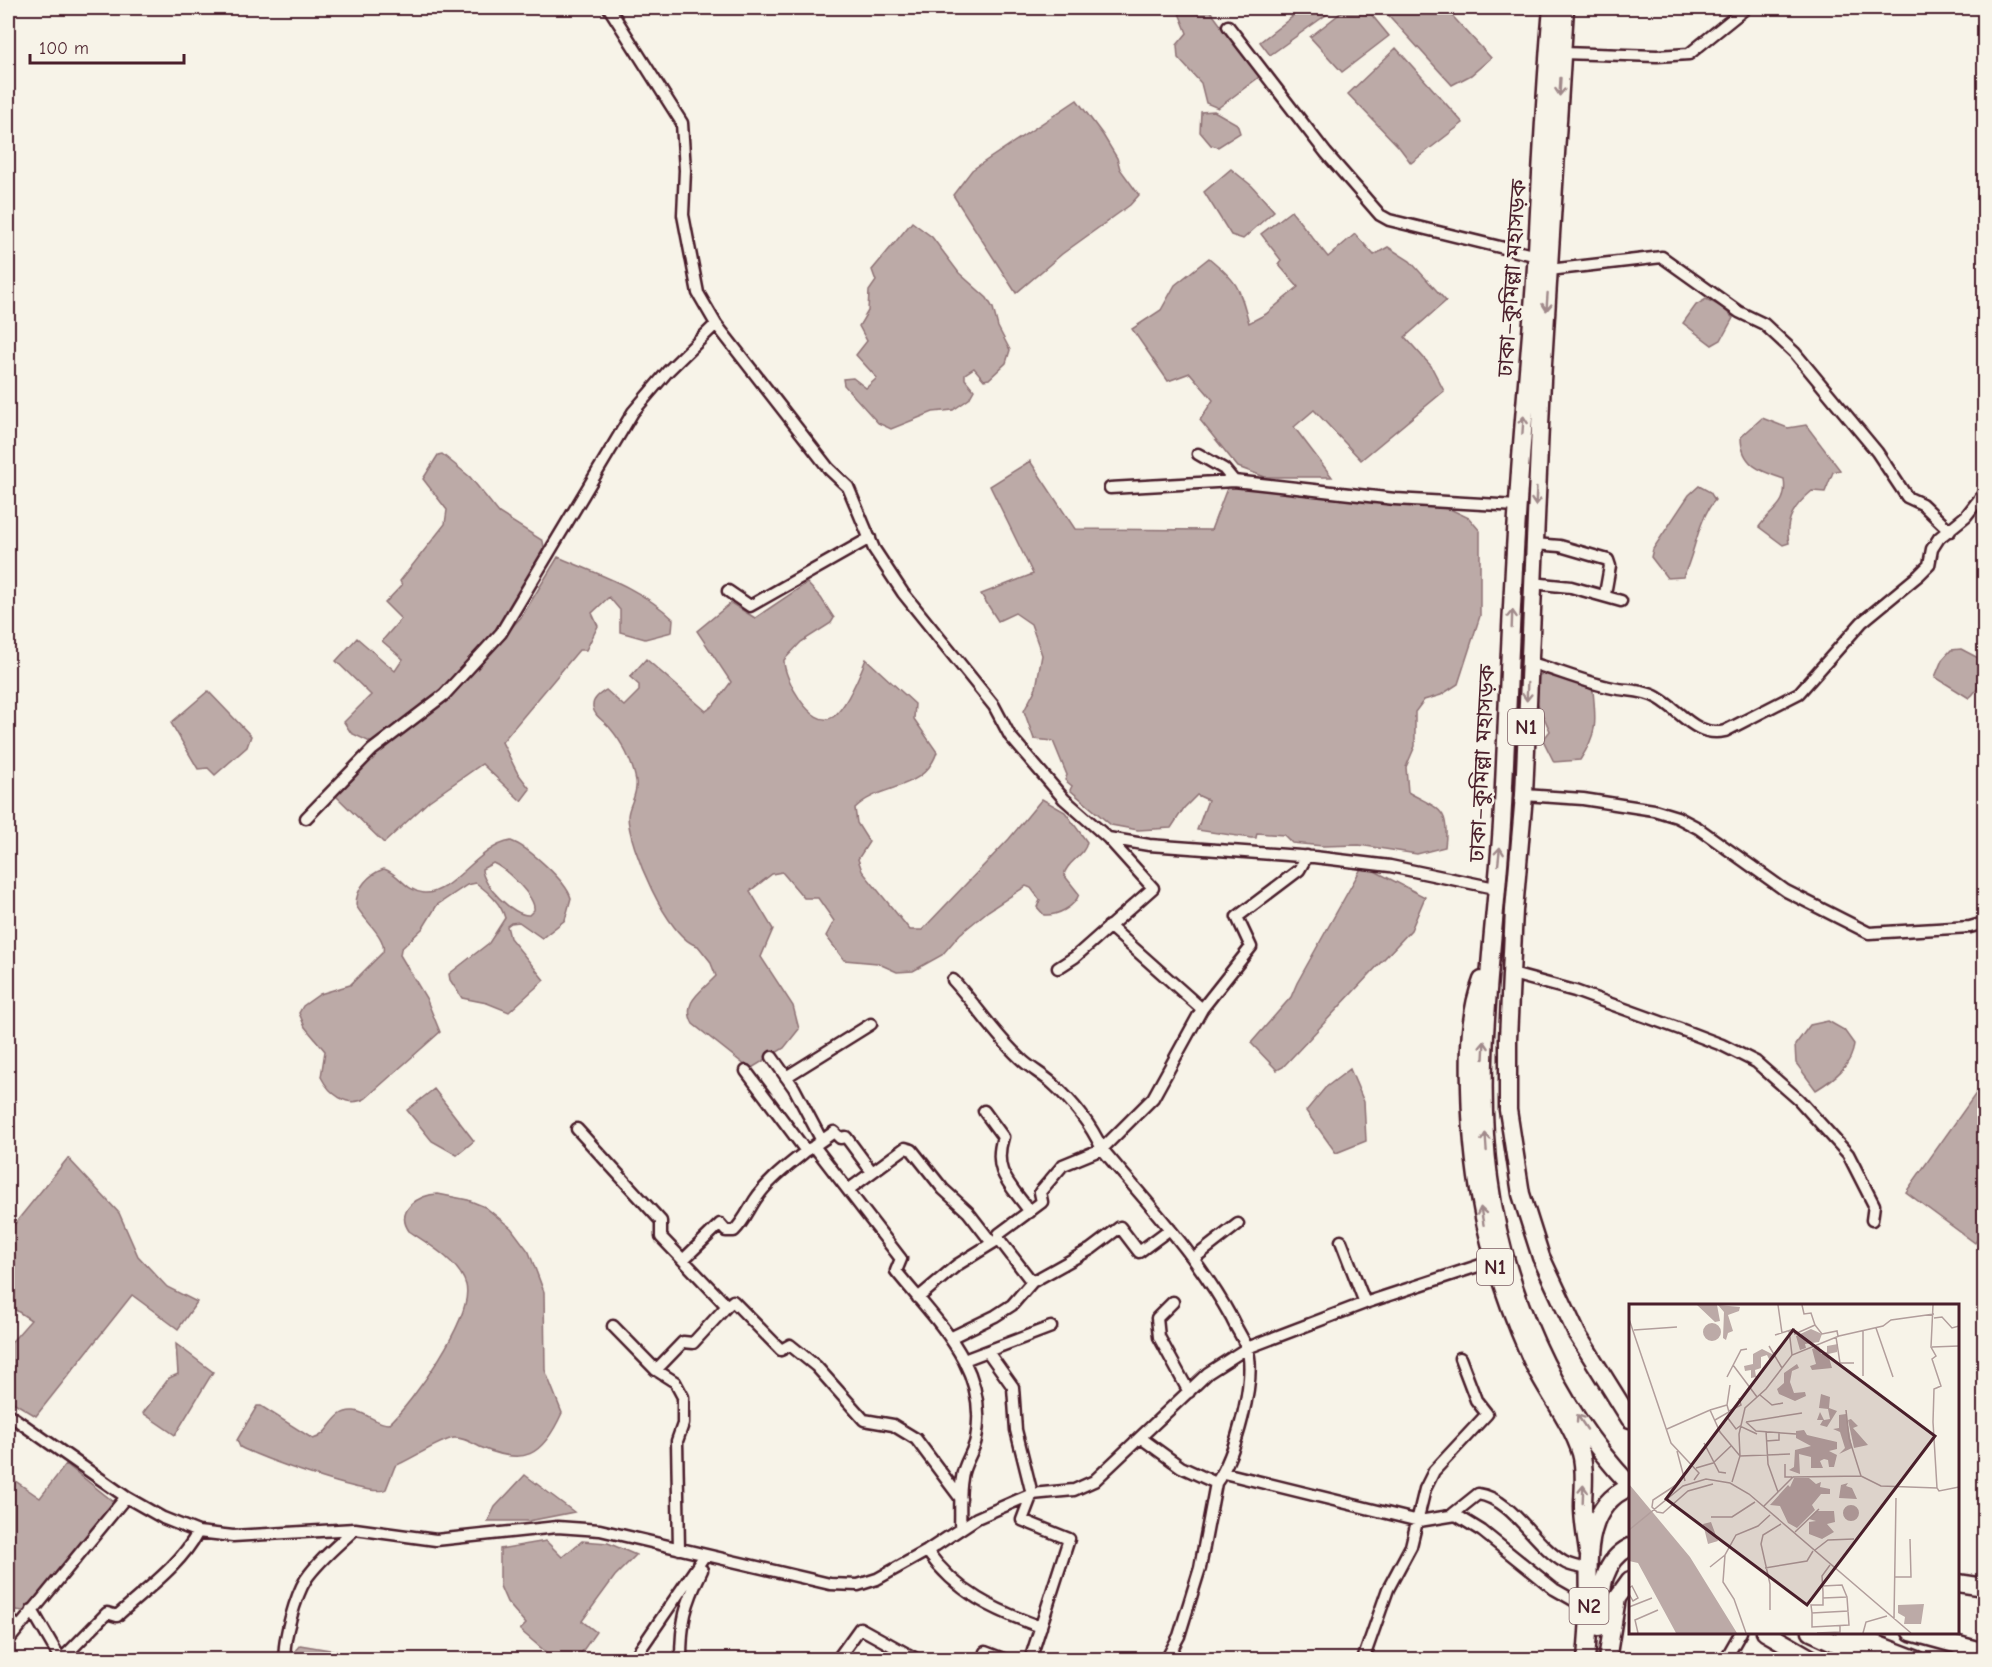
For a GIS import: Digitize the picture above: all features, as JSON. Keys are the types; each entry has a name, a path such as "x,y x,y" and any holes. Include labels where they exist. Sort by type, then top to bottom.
{"highway":[{"name":"ঢাকা–কুমিল্লা মহাসড়ক","path":"1552,8 1537,256 1517,506 1502,832 1489,967 1484,1109 1494,1209 1521,1305 1546,1362 1575,1412 1629,1485"},
{"name":"ঢাকা–কুমিল্লা মহাসড়ক","path":"1565,8 1534,544 1524,795 1507,1061 1508,1110 1521,1194 1530,1226 1557,1296 1577,1334 1623,1403"},
{"name":"N1","path":"1489,967 1475,1002 1470,1092 1478,1192 1493,1262 1531,1360 1581,1453 1587,1561"},
{"name":"N2","path":"1586,1659 1589,1609 1587,1561 1600,1512 1629,1487"},
{"name":"N2","path":"1596,1659 1605,1572 1612,1560 1629,1548"},
{"name":"N2","path":"1607,1659 1617,1598 1629,1581"},
{"path":"1959,1583 1984,1587"},
{"path":"1769,1634 1814,1659"},
{"path":"1816,1634 1873,1659"},
{"path":"1849,1634 1918,1659"},
{"path":"1918,1634 1984,1652"}],"street":[{"path":"609,8 682,123 685,170 683,215 698,293 716,324 829,469 848,487 874,549 903,593 994,706 1010,736 1064,800 1108,838 1153,888 1075,957 1058,968"},
{"path":"1562,53 1657,56 1689,54 1746,8"},
{"path":"1228,26 1326,153 1380,215 1389,220 1537,256"},
{"path":"1550,270 1662,257 1739,312 1764,324 1795,352 1877,453 1907,497 1922,504 1950,531"},
{"path":"306,818 372,750 444,695 501,633 633,412 668,371 716,324"},
{"path":"1198,454 1224,469 1234,481"},
{"path":"1110,488 1234,481 1395,499 1517,506"},
{"path":"1528,662 1611,688 1658,697 1701,729 1712,734 1725,731 1799,693 1863,622 1929,565 1932,549 1939,538 1950,531 1984,493"},
{"path":"728,591 750,606 870,538"},
{"path":"1534,544 1560,546 1608,560 1610,566 1605,594"},
{"path":"1532,583 1571,587 1605,594 1622,601"},
{"path":"1524,795 1583,799 1654,810 1677,817 1698,828 1786,891 1869,933 1970,927 1984,922"},
{"path":"1108,838 1149,845 1308,856 1390,866 1495,888"},
{"path":"918,1298 957,1265 996,1241 999,1234 1042,1202 1040,1192 1063,1165 1102,1149 1154,1098 1202,1009 1251,947 1237,917 1299,870 1308,856"},
{"path":"1109,926 1202,1009"},
{"path":"1512,974 1575,991 1722,1045 1756,1062 1799,1100 1848,1154 1874,1205 1872,1220"},
{"path":"953,980 988,1024 1024,1062 1051,1082 1071,1101 1094,1133 1102,1149 1170,1229 1216,1291 1247,1348 1249,1366 1241,1427 1224,1473 1216,1483 1200,1568 1179,1636 1166,1659"},
{"path":"786,1077 871,1024"},
{"path":"772,1057 786,1077 814,1145"},
{"path":"746,1071 814,1145 901,1259 896,1271 952,1337 974,1381 980,1405 976,1440 962,1476 960,1529"},
{"path":"984,1111 1003,1137 997,1155 1000,1170 1030,1212"},
{"path":"578,1130 661,1221 661,1238 684,1258 727,1306"},
{"path":"684,1258 720,1224 726,1231 734,1231 745,1220 753,1202 770,1181 814,1145 834,1132 840,1138 846,1137 872,1172"},
{"path":"848,1190 905,1148 912,1150 943,1190 968,1212 1032,1282"},
{"path":"1193,1259 1238,1224"},
{"path":"952,1337 1012,1305 1032,1282 1091,1249 1120,1227 1139,1252 1170,1229"},
{"path":"1341,1241 1365,1303"},
{"path":"8,1414 126,1497 163,1518 198,1532 233,1536 355,1529 436,1540 557,1527 600,1530 830,1584 858,1585 877,1579 927,1551 977,1518 1032,1494 1074,1490 1094,1480 1208,1373 1247,1348 1365,1303 1493,1262"},
{"path":"656,1370 683,1342 693,1343 733,1301 781,1350 790,1346 816,1366 864,1420 893,1425 916,1439 961,1499"},
{"path":"1173,1302 1157,1318 1159,1337 1190,1392"},
{"path":"613,1326 656,1370 675,1382 683,1397 683,1424 677,1440 679,1549"},
{"path":"964,1360 1051,1327"},
{"path":"988,1352 1013,1387 1016,1430 1032,1494 1022,1520 1069,1539 1030,1659"},
{"path":"1363,1659 1388,1589 1411,1546 1419,1521 1425,1489 1434,1471 1487,1414 1476,1400 1460,1358"},
{"path":"1141,1438 1181,1467 1216,1483"},
{"path":"1224,1473 1419,1521 1453,1514 1478,1494 1492,1496 1537,1540 1565,1563 1587,1561"},
{"path":"8,1641 126,1497"},
{"path":"1453,1514 1482,1531 1554,1589 1589,1609"},
{"path":"285,1659 284,1652 290,1621 305,1580 355,1529"},
{"path":"32,1610 64,1659 107,1613 117,1616 170,1568 190,1548 198,1532"},
{"path":"927,1551 942,1572 959,1587 1007,1614 1041,1627"},
{"path":"633,1659 707,1556"},
{"path":"681,1659 681,1628 687,1600 707,1556"},
{"path":"8,1618 18,1627"},
{"path":"837,1659 860,1628 918,1659"},
{"path":"1725,1659 1740,1634"},
{"path":"986,1652 1006,1659"}],"shaded area":[{"path":"1177,8 1208,8 1259,77 1218,108 1206,103 1201,83 1178,58 1177,45 1187,33"},
{"path":"1286,8 1333,10 1270,55 1260,42 1292,17"},
{"path":"1347,8 1366,8 1389,36 1342,72 1310,37"},
{"path":"1382,8 1445,8 1491,58 1471,75 1452,85"},
{"path":"1396,48 1463,123 1411,163 1399,147 1348,94"},
{"path":"1077,100 1103,135 1117,158 1120,169 1139,195 1130,205 1062,254 1016,293 953,195 972,170"},
{"path":"1214,111 1237,124 1240,133 1218,147 1211,145 1200,132 1201,112"},
{"path":"1231,169 1252,186 1274,211 1243,239 1231,235 1204,192"},
{"path":"1291,211 1328,257 1355,234 1374,255 1388,247 1410,261 1446,301 1405,337 1431,366 1444,391 1361,460 1314,410 1294,427 1332,477 1265,477 1238,467 1200,420 1213,400 1190,373 1168,381 1132,329 1161,310 1175,285 1209,258 1236,286 1249,323 1266,314 1298,287 1278,264 1281,260 1261,234"},
{"path":"912,222 932,237 959,273 987,298 1010,350 1006,363 989,379 984,380 974,368 965,374 965,379 974,390 969,399 953,410 933,412 891,429 878,423 844,385 843,379 853,378 866,388 877,378 856,355 867,341 859,326 868,311 869,291 876,281 872,270"},
{"path":"1706,299 1722,307 1733,318 1721,340 1712,345 1683,323 1696,305"},
{"path":"1762,418 1788,428 1806,425 1840,470 1833,472 1825,492 1812,491 1796,508 1788,527 1789,543 1783,545 1759,527 1781,501 1785,488 1784,479 1754,466 1744,454 1742,447 1741,437"},
{"path":"442,454 470,477 499,513 543,541 544,548 520,596 486,643 432,697 372,743 351,733 344,722 371,695 336,661 357,638 395,671 403,659 382,641 401,619 385,603 402,585 400,581 445,524 447,510 423,479 438,455"},
{"path":"1030,461 1075,529 1211,530 1229,483 1450,509 1469,518 1480,531 1480,616 1458,684 1441,695 1424,700 1415,712 1415,746 1406,767 1408,792 1435,807 1444,817 1445,847 1417,854 1359,845 1323,846 1292,843 1284,835 1257,833 1256,838 1251,838 1197,830 1208,800 1197,795 1184,808 1171,828 1138,830 1111,825 1070,790 1072,786 1065,780 1067,775 1053,741 1034,739 1024,711 1036,688 1042,655 1031,624 1015,613 998,621 981,594 1033,574 990,486"},
{"path":"1699,486 1710,492 1715,500 1701,526 1683,577 1667,578 1651,557 1653,549 1689,495"},
{"path":"558,557 633,590 661,608 673,619 672,632 645,639 620,632 620,610 609,597 592,613 598,626 586,650 579,650 502,742 517,772 530,789 521,801 482,764 429,801 384,843 336,796 382,749 454,691 522,616"},
{"path":"807,583 821,598 834,618 831,623 801,642 784,660 788,678 800,700 816,716 825,719 833,717 848,699 866,659 915,704 914,719 937,752 931,765 912,781 877,794 855,808 857,823 869,842 858,859 862,871 910,930 922,930 1009,839 1042,799 1065,812 1087,842 1086,847 1064,875 1079,894 1070,907 1060,912 1044,915 1037,907 1040,900 1031,888 1026,886 988,911 960,934 942,955 913,971 897,972 877,963 844,960 826,936 834,921 818,898 804,898 782,872 772,874 750,891 773,929 761,957 793,1006 799,1029 784,1048 750,1069 693,1024 689,1009 691,1003 716,976 710,961 698,946 686,940 674,927 642,868 628,816 636,786 632,767 619,740 608,725 595,714 593,704 597,697 606,690 624,706 639,691 639,685 630,677 646,659 706,711 714,705 731,682 697,631 731,603 755,618"},
{"path":"1961,649 1984,661 1981,681 1969,698 1935,677 1942,660 1951,650"},
{"path":"1551,672 1593,691 1595,711 1593,734 1580,760 1554,762 1543,740 1550,731 1531,689 1536,676"},
{"path":"208,691 251,736 247,747 215,775 208,768 198,769 171,723"},
{"path":"511,841 527,850 546,865 562,883 571,898 565,920 542,938 519,922 507,926 510,938 544,980 509,1012 487,1003 462,998 450,980 449,974 489,943 505,918 497,903 485,890 476,883 467,885 437,905 423,928 401,949 400,955 426,998 440,1032 366,1098 352,1102 339,1098 321,1077 325,1051 305,1027 299,1013 303,1006 320,994 350,985 383,952 381,940 356,905 358,893 364,882 373,874 384,869 417,892 434,892 499,845","holes":["493,863 512,877 530,898 534,910 529,915 522,914 507,905 487,883 482,869"]},
{"path":"1363,865 1425,897 1411,930 1283,1067 1277,1070 1251,1043 1291,997"},
{"path":"1828,1021 1844,1030 1854,1044 1853,1052 1846,1065 1816,1090 1796,1063 1795,1045 1810,1025"},
{"path":"1350,1069 1364,1102 1366,1141 1336,1153 1306,1111 1325,1088"},
{"path":"1984,1082 1984,1230 1975,1243 1906,1192"},
{"path":"434,1089 474,1141 457,1155 432,1141 407,1110"},
{"path":"68,1158 119,1213 138,1256 167,1287 197,1302 178,1329 132,1295 36,1416 8,1399 8,1346 31,1320 8,1305 8,1232"},
{"path":"438,1194 468,1200 485,1207 511,1228 529,1252 544,1292 545,1370 562,1413 547,1440 530,1454 509,1456 495,1453 461,1438 454,1438 395,1466 386,1489 377,1490 315,1476 240,1447 237,1440 257,1406 261,1406 313,1439 324,1433 336,1418 347,1411 358,1412 389,1424 412,1398 451,1338 466,1299 466,1285 457,1269 442,1254 409,1231 405,1224 407,1211 416,1200"},
{"path":"176,1344 213,1372 175,1435 143,1413 169,1378 178,1374"},
{"path":"66,1464 115,1503 31,1612 8,1609 8,1476 40,1498"},
{"path":"525,1475 574,1512 529,1521 488,1521 495,1507"},
{"path":"546,1541 562,1557 582,1541 608,1543 636,1555 615,1576 582,1621 596,1632 577,1659 554,1659 520,1630 526,1624 507,1602 500,1586 500,1549"},
{"path":"300,1645 336,1651 361,1659 292,1659 293,1653"}]}
